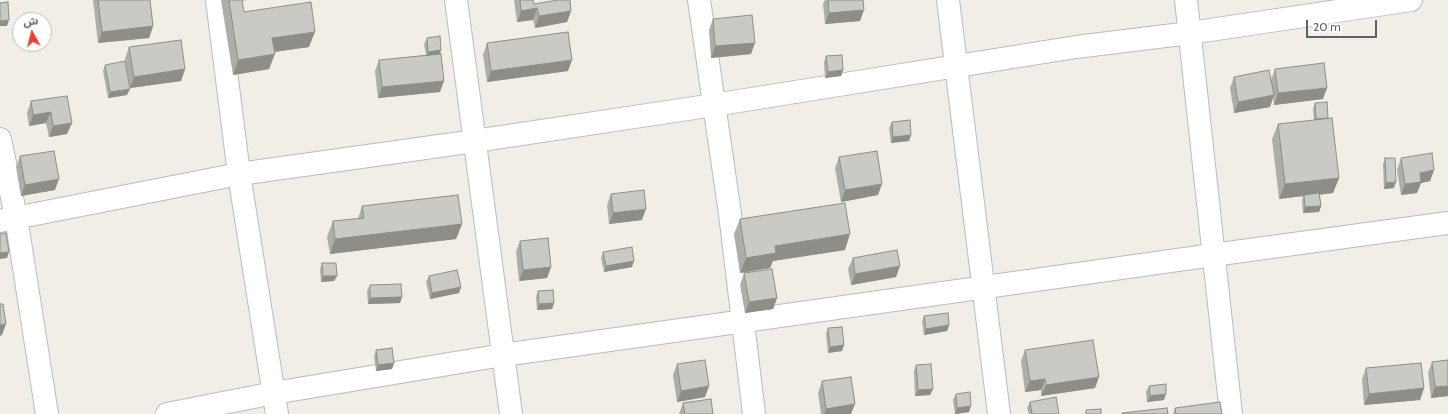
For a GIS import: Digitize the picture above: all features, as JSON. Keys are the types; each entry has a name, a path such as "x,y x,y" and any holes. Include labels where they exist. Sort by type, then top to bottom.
{"street":[{"path":"217,0 239,174 276,404"},
{"path":"456,0 511,414"},
{"path":"700,0 743,320 754,414"},
{"path":"948,0 999,414"},
{"path":"1186,0 1231,414"},
{"path":"8,219 239,174 475,141 714,105 956,65 1190,33 1411,0"},
{"path":"0,139 8,219 47,414"},
{"path":"167,414 276,404 503,355 1213,254 1448,223"}],"building":[{"path":"98,0 150,0 153,26 102,32"},
{"path":"229,0 242,0 244,12 311,2 315,32 272,38 275,54 238,60"},
{"path":"520,0 533,0 534,4 558,0 570,0 571,11 539,16 537,8 521,11"},
{"path":"828,0 863,0 864,10 829,13"},
{"path":"8,2 9,20 0,21 0,3"},
{"path":"752,15 755,43 715,46 713,19"},
{"path":"568,32 572,60 491,71 487,43"},
{"path":"440,36 441,50 428,52 427,38"},
{"path":"181,40 185,69 134,77 129,47"},
{"path":"441,54 444,81 382,87 379,60"},
{"path":"842,55 843,70 828,72 826,56"},
{"path":"125,61 130,89 110,92 105,65"},
{"path":"1324,63 1327,88 1278,93 1275,69"},
{"path":"1269,70 1274,95 1238,102 1234,77"},
{"path":"67,96 72,123 53,126 51,112 33,115 31,101"},
{"path":"1327,102 1328,118 1316,119 1315,103"},
{"path":"1332,118 1339,178 1285,184 1278,124"},
{"path":"910,120 911,135 893,137 892,122"},
{"path":"54,151 59,179 25,185 20,156"},
{"path":"877,151 882,184 845,190 839,157"},
{"path":"1432,153 1434,170 1420,173 1421,182 1405,184 1401,158"},
{"path":"1385,158 1395,158 1396,182 1386,183"},
{"path":"644,190 646,209 613,213 611,194"},
{"path":"1319,193 1321,206 1305,207 1304,195"},
{"path":"458,195 462,224 335,239 333,221 364,218 362,206"},
{"path":"845,203 850,234 775,246 776,253 746,258 740,219"},
{"path":"6,233 9,252 0,253 0,234"},
{"path":"548,238 551,267 523,270 520,241"},
{"path":"632,247 634,261 606,266 603,252"},
{"path":"897,250 900,266 855,274 853,258"},
{"path":"322,263 336,263 337,276 323,276"},
{"path":"772,269 777,298 749,302 744,273"},
{"path":"457,270 461,287 432,293 429,276"},
{"path":"401,284 402,297 370,298 370,285"},
{"path":"553,290 554,303 539,304 538,291"},
{"path":"0,304 3,304 6,324 0,325"},
{"path":"948,313 949,325 926,329 924,316"},
{"path":"842,327 844,345 830,347 828,328"},
{"path":"1093,340 1099,377 1046,385 1045,379 1030,381 1025,350"},
{"path":"392,348 394,363 378,365 376,350"},
{"path":"705,360 709,386 681,391 677,364"},
{"path":"1448,360 1448,386 1435,387 1432,362"},
{"path":"1421,363 1424,388 1369,394 1366,368"},
{"path":"931,364 933,389 918,390 916,365"},
{"path":"851,377 855,404 826,409 822,381"},
{"path":"1166,384 1166,394 1150,396 1149,386"},
{"path":"970,392 971,406 957,408 956,394"},
{"path":"1056,397 1059,414 1032,414 1030,402"},
{"path":"711,399 713,414 685,414 683,403"},
{"path":"1220,402 1222,414 1176,414 1175,408"},
{"path":"1167,408 1168,414 1122,414 1122,413"},
{"path":"1101,409 1101,414 1086,414 1086,410"}]}
